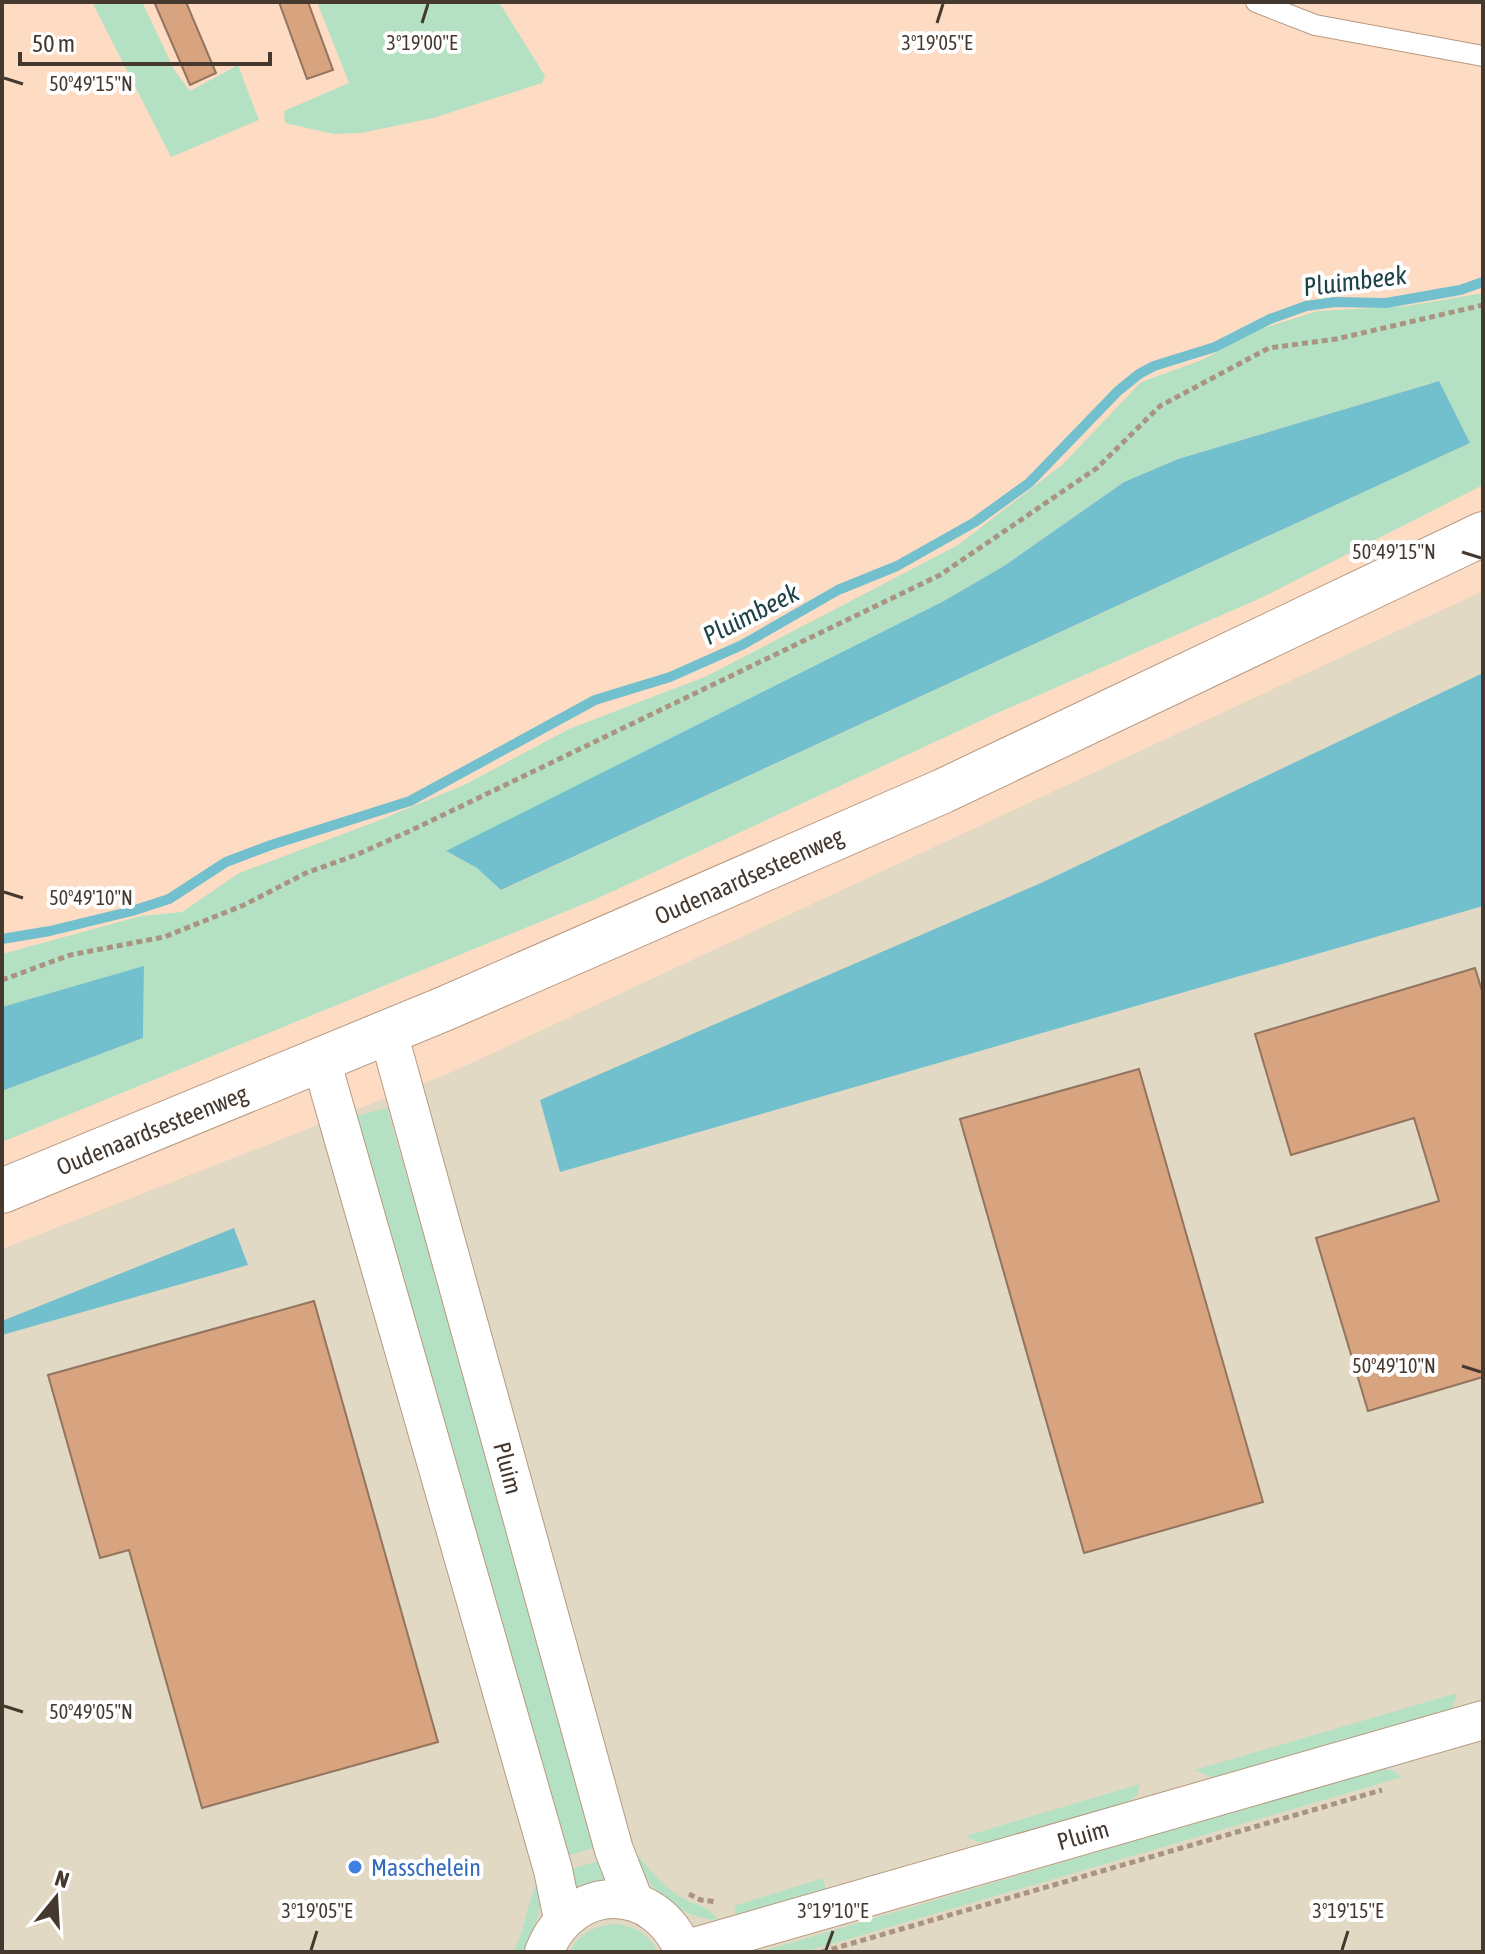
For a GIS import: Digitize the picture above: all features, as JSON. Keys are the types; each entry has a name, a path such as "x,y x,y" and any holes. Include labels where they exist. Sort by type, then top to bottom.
{"main road":[{"name":"Oudenaardsesteenweg","path":"2,1191 388,1032 943,791 1483,534"}],"street":[{"name":"Pluim","path":"388,1032 614,1850 634,1901"},
{"path":"321,1060 553,1870 563,1919"},
{"name":"Pluim","path":"684,1951 1483,1720"},
{"path":"544,1952 551,1934 563,1919 578,1908 596,1901 615,1899 634,1901 656,1911 673,1929 684,1951"}],"lane":[{"path":"1256,2 1315,25 1483,56"}],"path":[{"path":"2,980 70,955 164,937 244,905 306,873 412,830 940,575 1097,468 1160,406 1269,348 1336,339 1483,305"},
{"path":"822,1952 1393,1787"}],"shaded area":[{"path":"1483,591 1483,1952 2,1952 2,1249 452,1072"}],"green space":[{"path":"92,2 142,2 175,71 190,91 238,65 259,120 171,157"},
{"path":"317,2 499,2 545,76 542,83 433,118 361,133 334,134 285,123 284,111 349,83"},
{"path":"1483,293 1483,485 1263,597 993,715 596,899 2,1142 2,1091 143,1038 144,967 2,1007 2,954 141,916 182,912 239,873 464,785 569,729 707,676 958,545 1063,464 1141,382 1202,360 1257,330 1318,311 1407,306","holes":["1438,381 1470,443 502,890 477,868 447,852 942,602 1004,566 1124,482 1178,459"]},
{"path":"387,1108 600,1846 559,1858 346,1119"},
{"path":"1457,1693 1452,1709 1215,1779 1195,1770"},
{"path":"1380,1768 1402,1777 804,1952 760,1952"},
{"path":"1140,1784 1137,1795 1127,1803 993,1842 978,1842 966,1836"},
{"path":"633,1855 639,1856 672,1891 707,1909 718,1920 690,1914 666,1900 647,1879"},
{"path":"602,1860 607,1879 569,1890 564,1871"},
{"path":"540,1878 538,1916 532,1934 525,1952 513,1952 532,1896"},
{"path":"823,1878 826,1891 737,1918 734,1906"},
{"path":"615,1924 640,1932 658,1952 570,1952 588,1932"}],"water":[{"path":"1439,381 1470,443 501,890 477,868 446,851 942,602 1004,566 1124,482 1178,459"},
{"path":"1483,673 1483,906 560,1172 540,1100 1041,883"},
{"path":"144,966 143,1038 2,1091 2,1007"},
{"path":"234,1228 248,1265 2,1335 2,1321"}],"building":[{"path":"186,2 216,73 190,85 155,4"},
{"path":"279,2 308,2 333,70 307,79"},
{"path":"1475,968 1483,994 1483,1377 1368,1411 1316,1238 1439,1201 1414,1118 1291,1155 1255,1034"},
{"path":"1139,1069 1263,1502 1084,1553 960,1119"},
{"path":"314,1301 438,1742 202,1808 129,1550 100,1558 48,1375"}],"waterway":[{"name":"Pluimbeek","path":"2,939 50,931 169,899 226,862 410,801 595,700 670,677 742,645 838,590 897,566 975,522 1029,483 1118,391 1154,366 1215,347 1270,319 1306,306 1335,302 1386,303 1460,290 1483,282"}],"place":[{"name":"Masschelein","path":"355,1867"}]}
